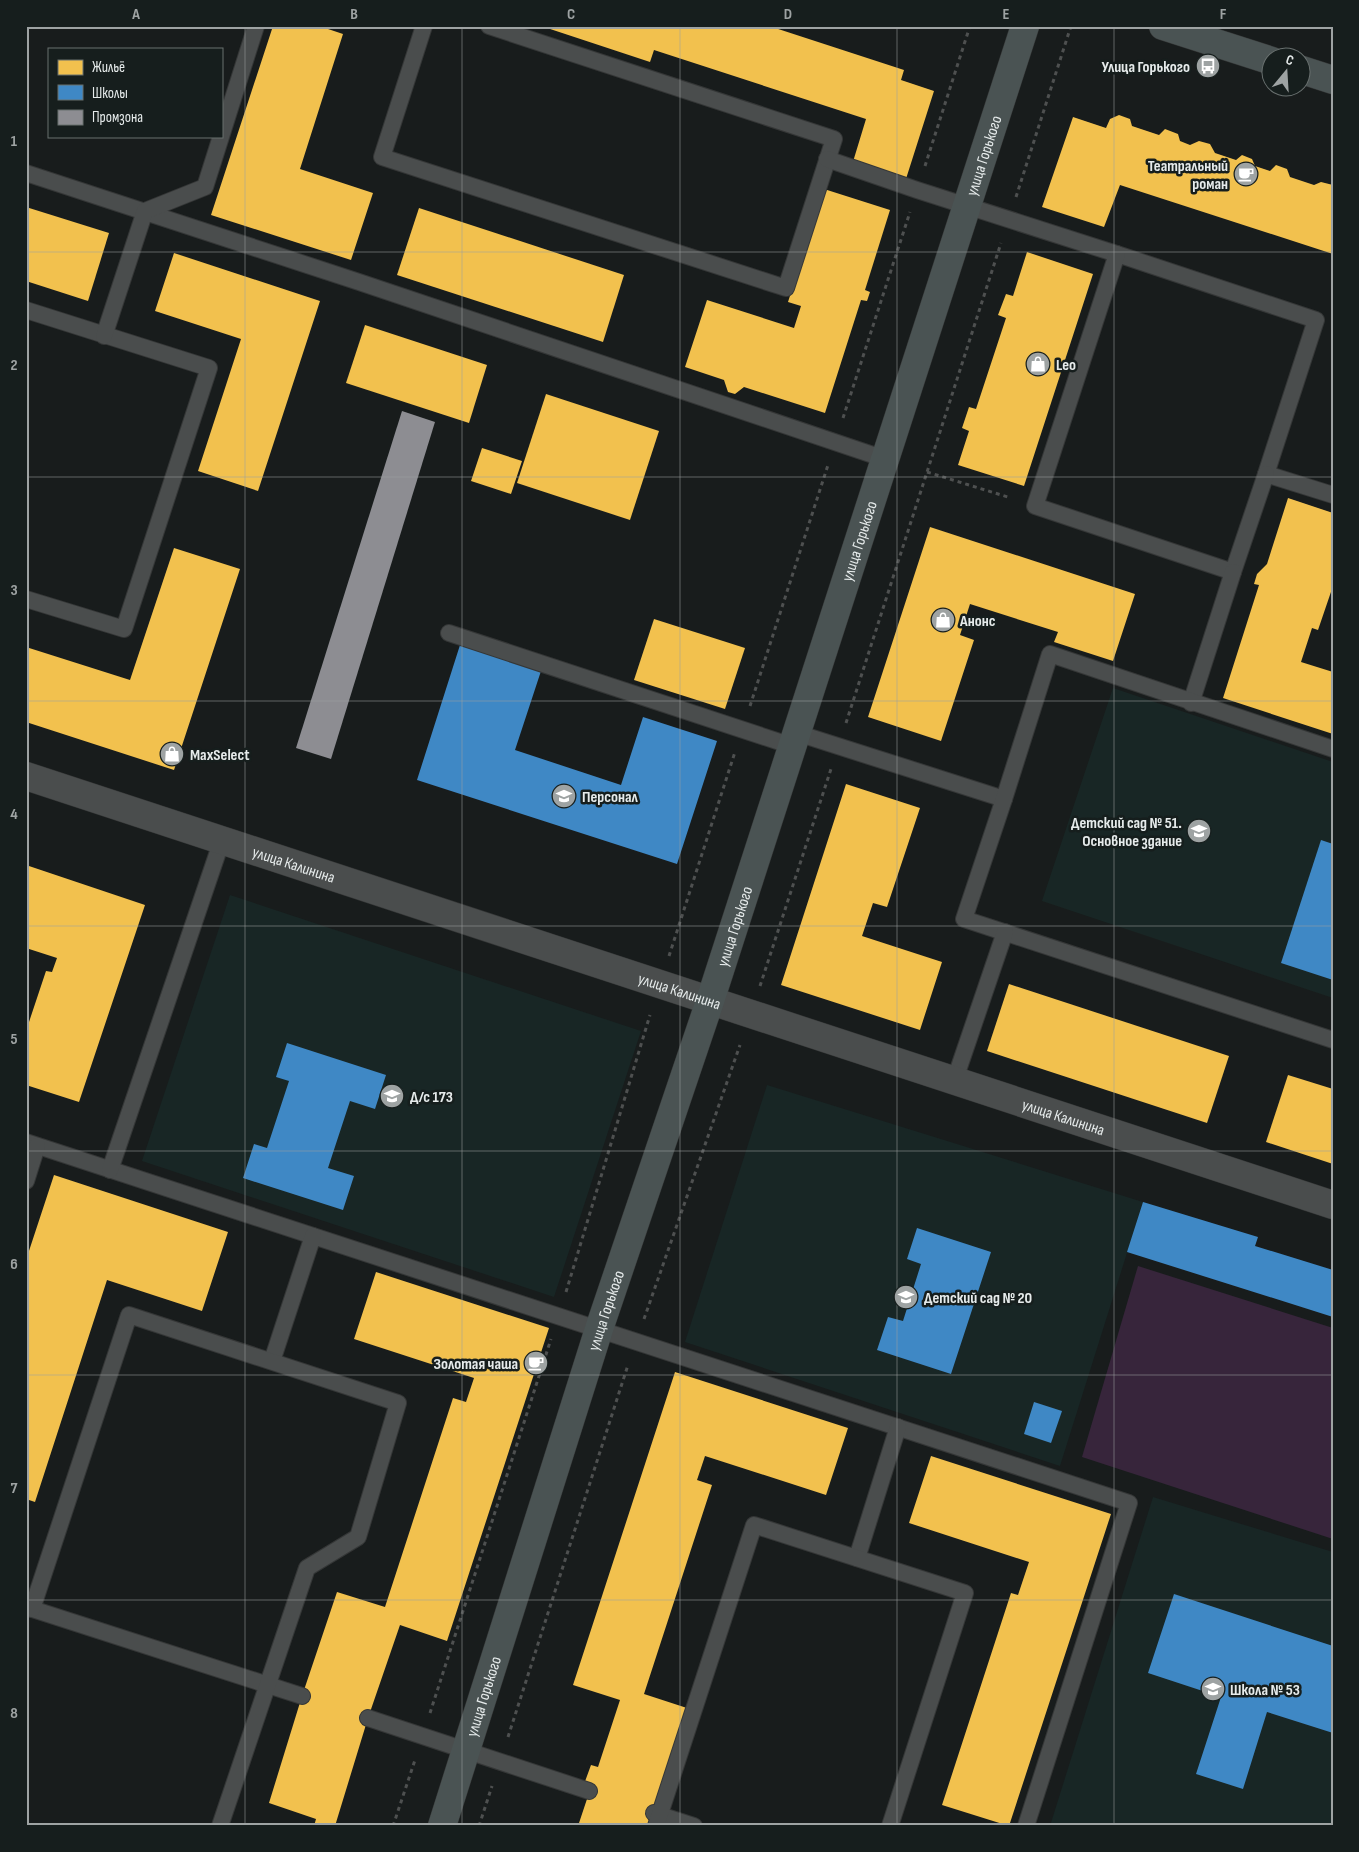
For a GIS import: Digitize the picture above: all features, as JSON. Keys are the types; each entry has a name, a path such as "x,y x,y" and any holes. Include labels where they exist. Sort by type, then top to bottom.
{"street":[{"name":"улица Горького","path":"442,1826 599,1329 710,1001 1025,26"},
{"path":"1163,26 1262,58"},
{"path":"1312,73 1333,80"},
{"name":"улица Калинина","path":"26,776 1333,1205"}],"lane":[{"path":"222,133 256,26"},
{"path":"424,26 382,157 786,288 834,139 595,52 489,26"},
{"path":"145,211 205,187 221,138"},
{"path":"827,160 1316,320 1191,702"},
{"path":"26,173 145,211 885,459"},
{"path":"104,336 145,211"},
{"path":"1117,254 1035,506 1233,572"},
{"path":"26,310 209,368 124,629 26,598"},
{"path":"1266,474 1333,495"},
{"path":"449,633 742,729 838,746 1004,799"},
{"path":"1333,749 1050,654 964,919 1333,1040"},
{"path":"110,1170 222,840"},
{"path":"954,1082 1005,932"},
{"path":"26,1181 32,1144 1129,1503 1026,1826"},
{"path":"272,1361 313,1236"},
{"path":"220,1826 267,1685 307,1568 358,1537 398,1403 129,1315 29,1608 267,1685 302,1696"},
{"path":"857,1558 898,1427"},
{"path":"694,1826 657,1818 754,1524 965,1593 890,1826"},
{"path":"368,1718 590,1791"}],"path":[{"path":"668,960 970,26"},
{"path":"758,990 1071,26"},
{"path":"927,472 1035,506"},
{"path":"393,1826 559,1316 650,1015"},
{"path":"479,1826 636,1341 740,1044"}],"shaded area":[{"name":"Детский сад № 51. Основное здание","path":"1113,688 1333,762 1333,998 1042,901"},
{"name":"Д/с 173","path":"230,895 641,1031 554,1297 142,1161"},
{"name":"Детский сад № 20","path":"767,1085 1143,1202 1060,1466 685,1342"},
{"path":"1138,1266 1333,1328 1333,1539 1082,1457"},
{"name":"Школа № 53","path":"1153,1497 1333,1552 1333,1826 1050,1826"}],"building: Жильё":[{"path":"273,26 319,26 343,34 300,169 373,193 351,260 211,215"},
{"path":"541,26 769,26 904,70 901,80 934,91 905,182 852,165 866,119 654,50 650,62"},
{"path":"1119,115 1130,119 1132,126 1159,135 1165,129 1178,134 1180,141 1190,145 1199,141 1210,144 1215,153 1236,160 1242,155 1252,159 1255,166 1270,171 1276,165 1287,169 1290,177 1314,185 1321,182 1333,185 1333,254 1120,185 1104,227 1042,207 1073,117 1106,128 1110,119"},
{"path":"824,189 890,210 865,290 870,292 867,301 861,300 825,413 744,387 735,394 728,392 724,380 685,367 707,300 794,328 801,306 788,302"},
{"path":"26,207 109,233 88,301 26,281"},
{"path":"419,208 624,275 603,342 397,275"},
{"path":"1027,252 1093,274 1024,486 958,465 969,431 962,428 969,407 976,409 1006,318 998,315 1006,294 1013,296"},
{"path":"174,253 320,301 258,491 198,471 241,339 155,311"},
{"path":"365,325 487,365 469,423 346,383"},
{"path":"546,394 659,431 630,520 517,483"},
{"path":"482,448 522,461 511,494 471,481"},
{"path":"1288,498 1333,513 1333,586 1318,630 1312,628 1301,662 1333,672 1333,734 1223,698 1259,585 1254,584 1257,574 1267,564"},
{"path":"930,527 1135,594 1113,661 1054,642 1058,632 970,604 960,635 974,640 941,741 868,717"},
{"path":"174,548 240,569 174,770 26,722 26,647 130,680"},
{"path":"654,619 745,648 725,709 634,680"},
{"path":"846,784 920,808 887,907 873,903 862,936 942,962 920,1030 781,985"},
{"path":"26,865 145,905 79,1102 26,1085 26,1031 46,971 52,972 57,958 26,948"},
{"path":"1009,984 1229,1056 1207,1123 987,1051"},
{"path":"1288,1075 1333,1089 1333,1164 1266,1142"},
{"path":"54,1175 228,1232 202,1311 107,1280 35,1502 26,1499 26,1260"},
{"path":"376,1272 549,1328 447,1641 400,1625 368,1718 335,1826 314,1826 316,1819 269,1803 337,1592 385,1607 453,1398 466,1402 474,1378 354,1339"},
{"path":"675,1372 848,1428 826,1495 705,1456 697,1480 712,1485 644,1694 690,1709 650,1826 578,1826 590,1790 583,1787 591,1765 598,1767 620,1700 573,1685"},
{"path":"931,1456 1111,1514 1009,1826 942,1805 1011,1593 1018,1595 1029,1562 909,1523"}],"building: Школы":[{"path":"460,645 541,671 515,750 621,785 643,717 717,741 677,864 417,780"},
{"path":"1321,840 1333,844 1333,980 1281,963"},
{"name":"Д/с 173","path":"287,1043 386,1075 375,1109 350,1101 328,1168 354,1176 343,1210 243,1178 254,1144 267,1148 289,1081 276,1077"},
{"path":"1143,1202 1258,1237 1255,1246 1333,1270 1333,1317 1127,1252"},
{"path":"917,1228 991,1252 951,1374 877,1350 888,1317 903,1321 921,1264 907,1259"},
{"path":"1034,1402 1062,1411 1051,1443 1024,1434"},
{"path":"1174,1594 1333,1646 1333,1733 1267,1712 1243,1789 1196,1774 1221,1697 1148,1673"}],"building: Промзона":[{"path":"402,411 435,422 331,759 296,748"}],"place":[{"name":"Улица Горького","path":"1208,66"},
{"name":"Театральный роман","path":"1246,174"},
{"name":"Leo","path":"1038,364"},
{"name":"Анонс","path":"943,620"},
{"name":"MaxSelect","path":"172,754"},
{"name":"Персонал","path":"564,796"},
{"name":"Детский сад № 51. Основное здание","path":"1199,831"},
{"name":"Д/с 173","path":"392,1096"},
{"name":"Детский сад № 20","path":"906,1297"},
{"name":"Золотая чаша","path":"536,1363"},
{"name":"Школа № 53","path":"1213,1689"}]}
